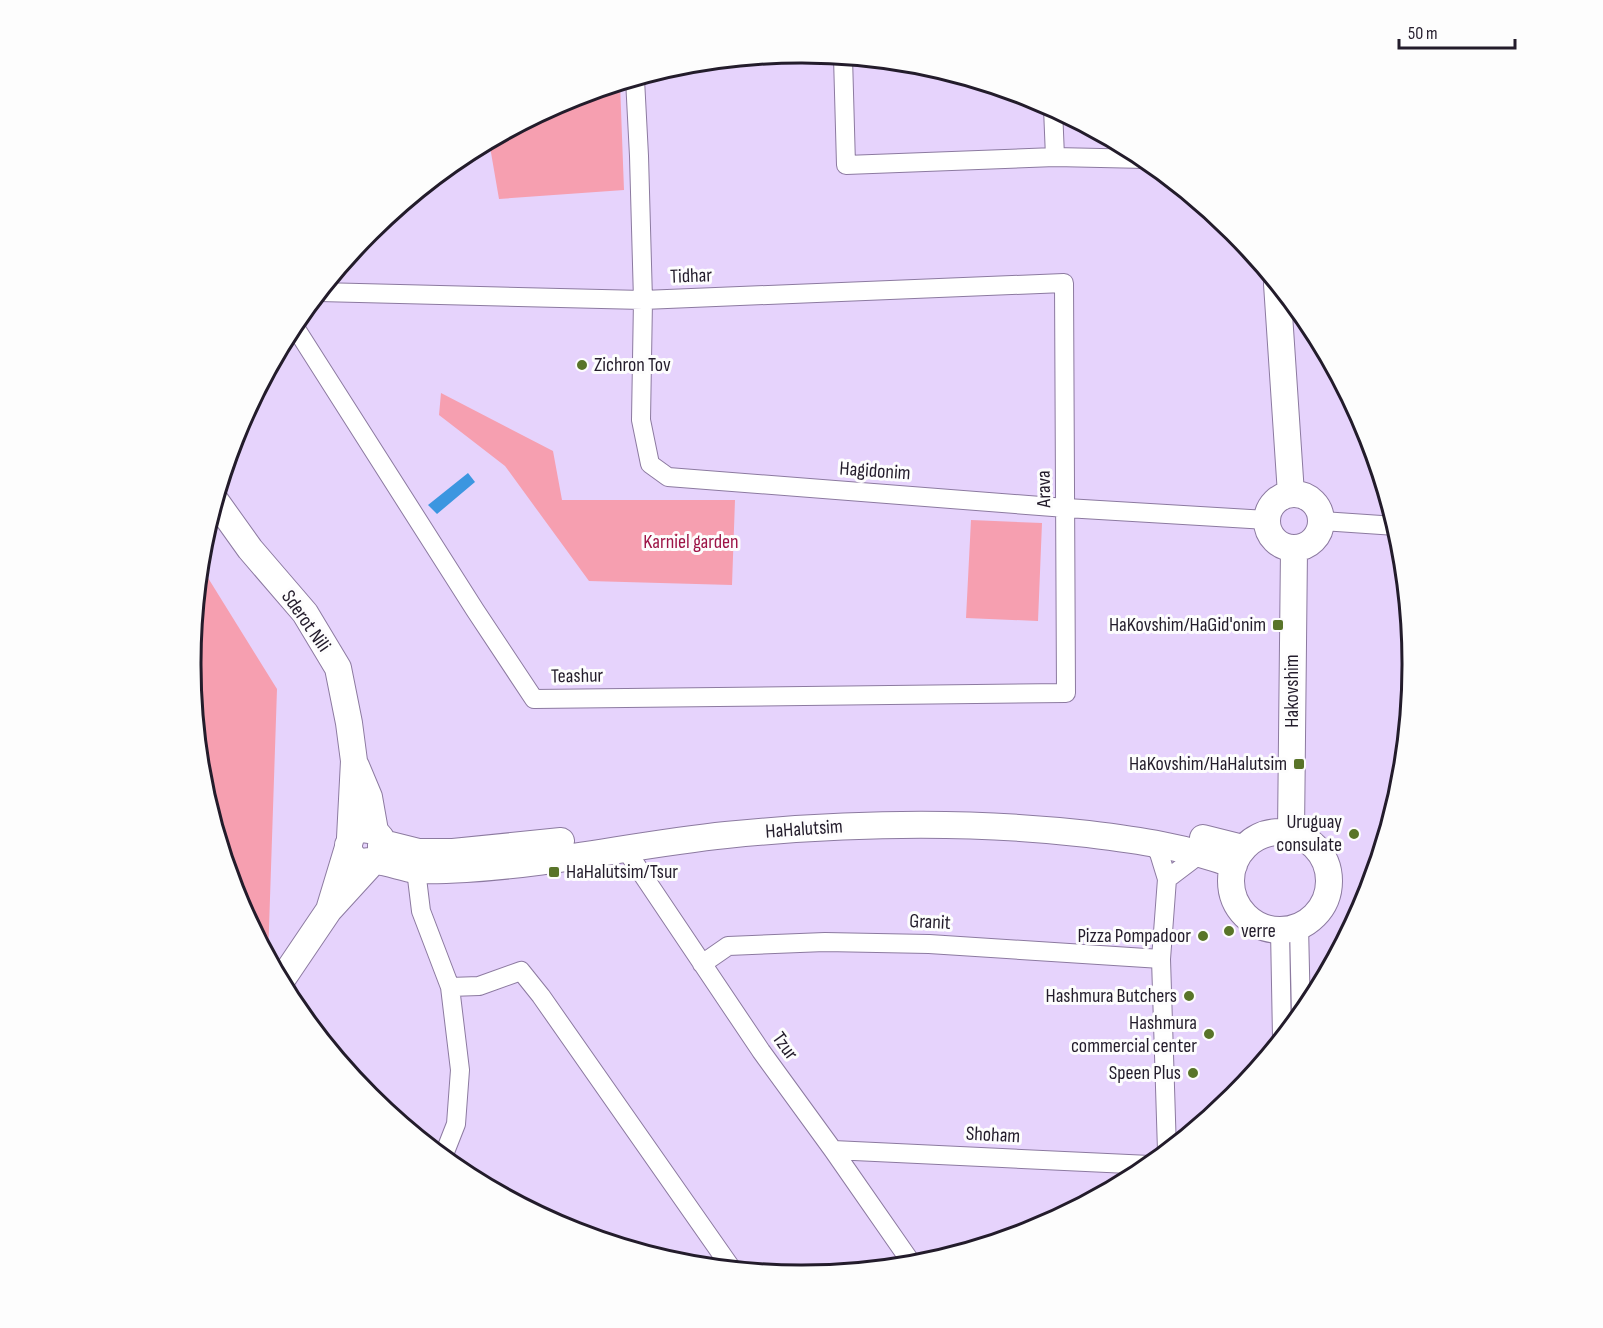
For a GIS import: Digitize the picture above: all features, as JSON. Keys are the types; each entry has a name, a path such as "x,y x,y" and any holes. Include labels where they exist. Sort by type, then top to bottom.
{"street":[{"path":"843,64 846,165 1055,157 1126,159"},
{"name":"Hagidonim","path":"635,86 643,300 641,420 650,464 669,477 1066,508 1266,520"},
{"path":"1053,119 1055,157"},
{"name":"Tidhar","path":"330,292 643,300 1064,283"},
{"name":"Arava","path":"1064,283 1066,693"},
{"path":"1277,297 1291,494"},
{"name":"Teashur","path":"299,334 534,699 1066,693"},
{"path":"1291,494 1300,494 1316,504 1322,521 1321,530 1310,544 1294,549 1285,548 1277,543 1268,529 1266,520 1274,503 1291,494"},
{"name":"Sderot Nili","path":"221,509 250,549 305,614 338,668 354,760 369,797 377,845 286,973"},
{"path":"1322,521 1386,525"},
{"name":"Hakovshim","path":"1291,833 1294,549"},
{"name":"Sderot Nili","path":"329,910 349,841 354,760"},
{"name":"HaHalutsim","path":"417,861 491,849 838,809 948,807 1077,816 1185,834 1238,856"},
{"name":"HaHalutsim","path":"349,841 351,855 359,862 377,845 417,861 464,869 515,865 725,835 834,826 899,824 1055,830 1151,843 1200,854 1238,856"},
{"path":"1268,833 1291,833 1315,846 1328,871 1329,885 1316,914 1290,928 1259,925 1240,909 1234,898 1232,886 1238,856 1255,838 1268,833"},
{"path":"1151,843 1159,853 1167,879 1161,959 1167,1141"},
{"name":"Tzur","path":"626,850 761,1052 906,1255"},
{"path":"1167,879 1200,854"},
{"path":"417,861 421,911 450,987 460,1071 456,1124 446,1148"},
{"path":"1290,928 1299,1001"},
{"path":"1283,1023 1290,928"},
{"name":"Granit","path":"702,964 728,946 825,942 929,944 1161,959"},
{"path":"450,987 479,986 521,971 541,996 726,1260"},
{"name":"Shoham","path":"833,1150 1135,1164"}],"green space":[{"path":"620,91 624,190 499,199 491,150 536,125"},
{"name":"Karniel garden","path":"441,393 553,451 562,500 735,500 732,585 589,581 505,466 439,415"},
{"path":"971,520 1042,523 1038,621 966,618"},
{"path":"207,577 277,689 269,942 246,894 232,857 212,781 202,703 200,664"}],"water":[{"path":"468,473 475,482 437,514 428,505"}],"place":[{"name":"Zichron Tov","path":"582,365"},
{"name":"HaKovshim/HaGid'onim","path":"1278,625"},
{"name":"HaKovshim/HaHalutsim","path":"1299,764"},
{"name":"Uruguay consulate","path":"1354,834"},
{"name":"HaHalutsim/Tsur","path":"554,872"},
{"name":"verre","path":"1229,931"},
{"name":"Pizza Pompadoor","path":"1203,936"},
{"name":"Hashmura Butchers","path":"1189,996"},
{"name":"Hashmura commercial center","path":"1209,1034"},
{"name":"Speen Plus","path":"1193,1073"}]}
